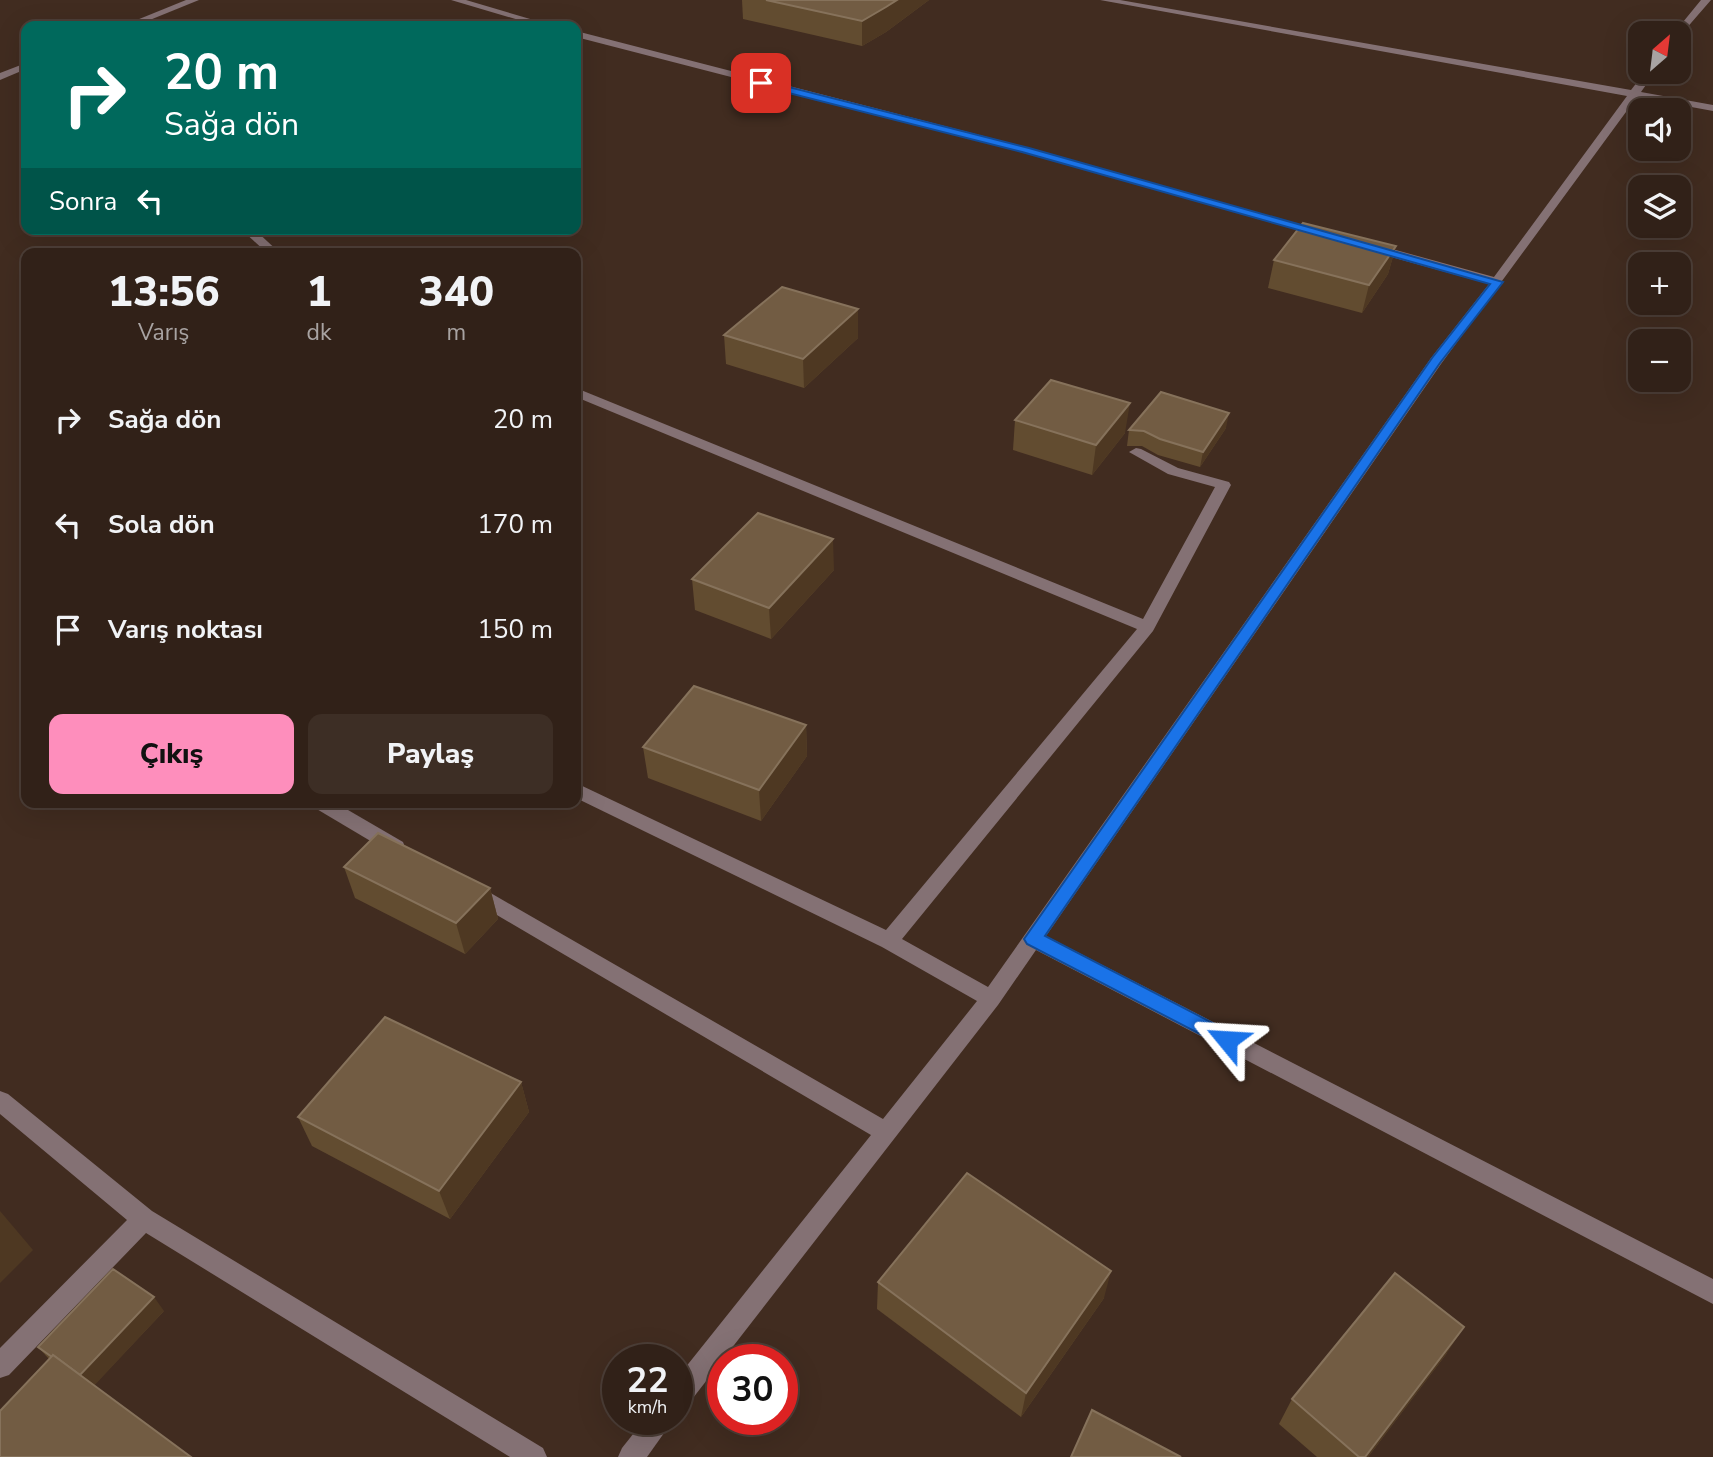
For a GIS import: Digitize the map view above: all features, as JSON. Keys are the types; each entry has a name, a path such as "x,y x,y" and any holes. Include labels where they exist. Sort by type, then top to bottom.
{"street":[{"path":"140,21 194,0"},
{"path":"456,0 531,21"},
{"path":"1105,0 1713,108"},
{"path":"1689,21 1706,0"},
{"path":"581,35 1026,150 1336,237"},
{"path":"0,77 21,68"},
{"path":"693,1378 991,999 1436,361 1497,282 1640,84"},
{"path":"254,235 268,248"},
{"path":"1363,245 1497,282"},
{"path":"581,394 1147,627"},
{"path":"889,941 1147,627 1224,485 1173,471 1136,452"},
{"path":"581,792 889,941 991,999"},
{"path":"330,808 417,859"},
{"path":"453,880 886,1132"},
{"path":"1033,939 1713,1292"},
{"path":"0,1101 145,1219 534,1457"},
{"path":"0,1366 145,1219"},
{"path":"631,1457 648,1435"}],"building":[{"path":"766,0 897,0 862,21"},
{"path":"1303,223 1396,246 1369,285 1274,260"},
{"path":"782,287 858,309 803,359 724,335"},
{"path":"1051,380 1130,403 1096,445 1015,420"},
{"path":"1161,392 1229,413 1203,452 1160,439 1144,431 1129,430"},
{"path":"758,513 833,539 769,608 692,579"},
{"path":"694,686 806,725 759,790 643,747"},
{"path":"378,833 490,888 456,923 344,867"},
{"path":"385,1017 521,1082 439,1191 298,1117"},
{"path":"967,1173 1111,1271 1026,1393 878,1282"},
{"path":"113,1269 154,1297 80,1375 38,1347"},
{"path":"1395,1273 1464,1327 1365,1457 1359,1457 1292,1399"},
{"path":"53,1355 191,1457 0,1457 0,1411"},
{"path":"1092,1410 1181,1457 1071,1457"}],"route":[{"path":"761,83 1026,150 1497,282 1436,361 1033,939 1227,1040"}]}
